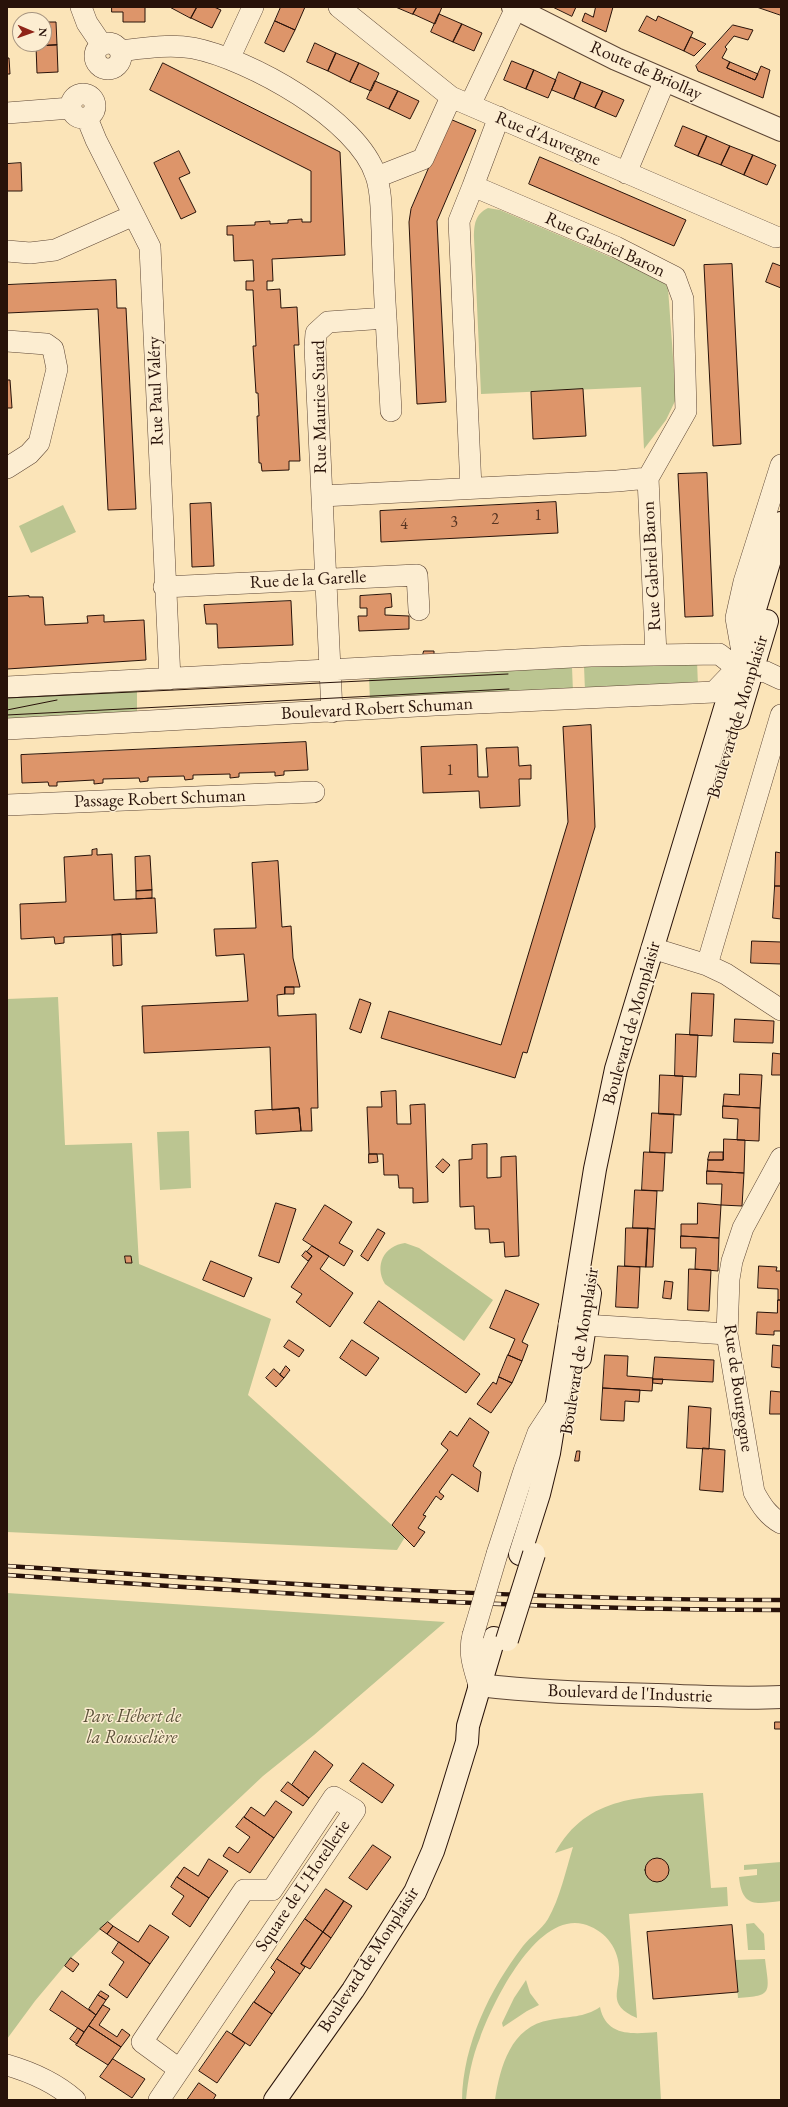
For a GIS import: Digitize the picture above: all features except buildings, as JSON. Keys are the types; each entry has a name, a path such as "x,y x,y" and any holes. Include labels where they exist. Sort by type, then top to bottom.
{"main road":[{"name":"Route de Briollay","path":"514,8 606,54 781,130"},
{"name":"Boulevard de Monplaisir","path":"527,1554 558,1402 577,1324 616,1133 637,1053 659,950 744,663 781,523"},
{"name":"Boulevard de Monplaisir","path":"744,663 781,574"},
{"name":"Boulevard de Monplaisir","path":"275,2100 353,1990 415,1892 433,1851 467,1742 476,1729 487,1686 491,1638 527,1554 563,1454 577,1324"},
{"name":"Boulevard de l'Industrie","path":"487,1686 546,1691 637,1695 748,1698 781,1697"}],"street":[{"path":"7,113 79,113 95,109 95,101 89,95 103,68 116,67 121,60 87,23 80,7"},
{"path":"229,59 253,7"},
{"name":"Rue d'Auvergne","path":"340,7 461,101 776,237"},
{"path":"377,177 423,159 461,101 514,8"},
{"path":"111,48 192,48 229,59 283,85 341,126 360,146 377,177 381,206 391,411"},
{"path":"626,173 665,80"},
{"name":"Rue Paul Valéry","path":"79,113 96,140 150,247 164,587 170,679"},
{"path":"471,488 459,221 499,117"},
{"name":"Rue Gabriel Baron","path":"473,186 616,247 675,277 683,299 686,411 648,478 656,655"},
{"path":"7,251 30,253 55,250 134,215"},
{"name":"Rue Maurice Suard","path":"332,712 315,347 316,333 328,322 386,318"},
{"path":"7,342 46,344 53,349 57,369 39,444 29,454 7,468"},
{"name":"Boulevard de Monplaisir","path":"744,663 736,618 744,582 781,465"},
{"name":"Rue Gabriel Baron","path":"322,496 625,481 648,478"},
{"name":"Rue de la Garelle","path":"164,587 417,575 419,610"},
{"path":"7,687 591,656 719,654 781,679"},
{"name":"Boulevard Robert Schuman","path":"7,729 423,706 714,692 744,663"},
{"path":"707,966 781,715"},
{"name":"Passage Robert Schuman","path":"7,805 314,792"},
{"name":"Boulevard de Monplaisir","path":"659,950 726,974 781,1010"},
{"name":"Rue de Bourgogne","path":"781,1158 743,1228 737,1244 729,1279 727,1334 754,1492 761,1505 773,1519 781,1523"},
{"path":"577,1324 727,1334"},
{"name":"Boulevard de Monplaisir","path":"487,1686 471,1660 470,1649 491,1638 497,1554 524,1471 536,1440 558,1402"},
{"name":"Square de L'Hotellerie","path":"159,2100 355,1810 334,1797 272,1890 244,1890 142,2042 179,2069"},
{"path":"7,2065 36,2075 68,2098"}],"green space":[{"path":"488,208 500,210 655,276 664,282 668,288 676,399 666,420 644,449 641,387 481,394 474,233 476,220 480,213"},
{"path":"63,505 76,532 31,553 19,526"},
{"path":"697,661 698,686 585,691 584,666"},
{"path":"572,667 573,692 370,701 369,677"},
{"path":"137,688 137,712 7,719 7,694"},
{"path":"58,997 65,1145 132,1143 139,1264 271,1319 248,1395 405,1537 397,1550 7,1532 7,999"},
{"path":"189,1131 191,1188 160,1190 157,1132"},
{"path":"405,1243 419,1248 493,1300 464,1341 385,1284 381,1270 383,1258 391,1248"},
{"name":"Parc Hébert de la Rousselière","path":"7,1593 445,1622 314,1735 263,1776 108,1922 71,1958 35,2001 7,2039"},
{"path":"703,1793 711,1888 727,1887 728,1906 629,1914 637,2018 621,2008 618,2002 618,1959 612,1945 603,1934 590,1926 583,1924 566,1924 549,1932 533,1946 519,1963 495,2003 477,2045 469,2076 466,2100 462,2100 467,2058 480,2018 489,1999 523,1946 548,1919 556,1902 573,1847 555,1853 568,1834 583,1819 600,1809 619,1802 639,1798"},
{"path":"781,1862 781,1901 758,1903 747,1899 743,1894 739,1877 757,1875 757,1869 744,1870 744,1865"},
{"path":"754,1923 764,1934 765,1950 748,1950 746,1924"},
{"path":"765,1959 768,1979 766,1990 758,1996 738,1998 735,1960"},
{"path":"526,1980 530,1993 539,2005 503,2027 502,2023 514,1998"},
{"path":"600,2007 603,2017 614,2029 630,2033 657,2032 661,2100 495,2100 504,2062 517,2039 526,2030 537,2024 550,2020 582,2015 594,2011"}],"tram line":[{"path":"7,698 508,674"},
{"path":"7,715 509,689"},
{"path":"7,710 57,700"}],"railway":[{"path":"7,1566 297,1584 491,1594 781,1600"},
{"path":"7,1575 297,1594 491,1604 781,1610"}]}
